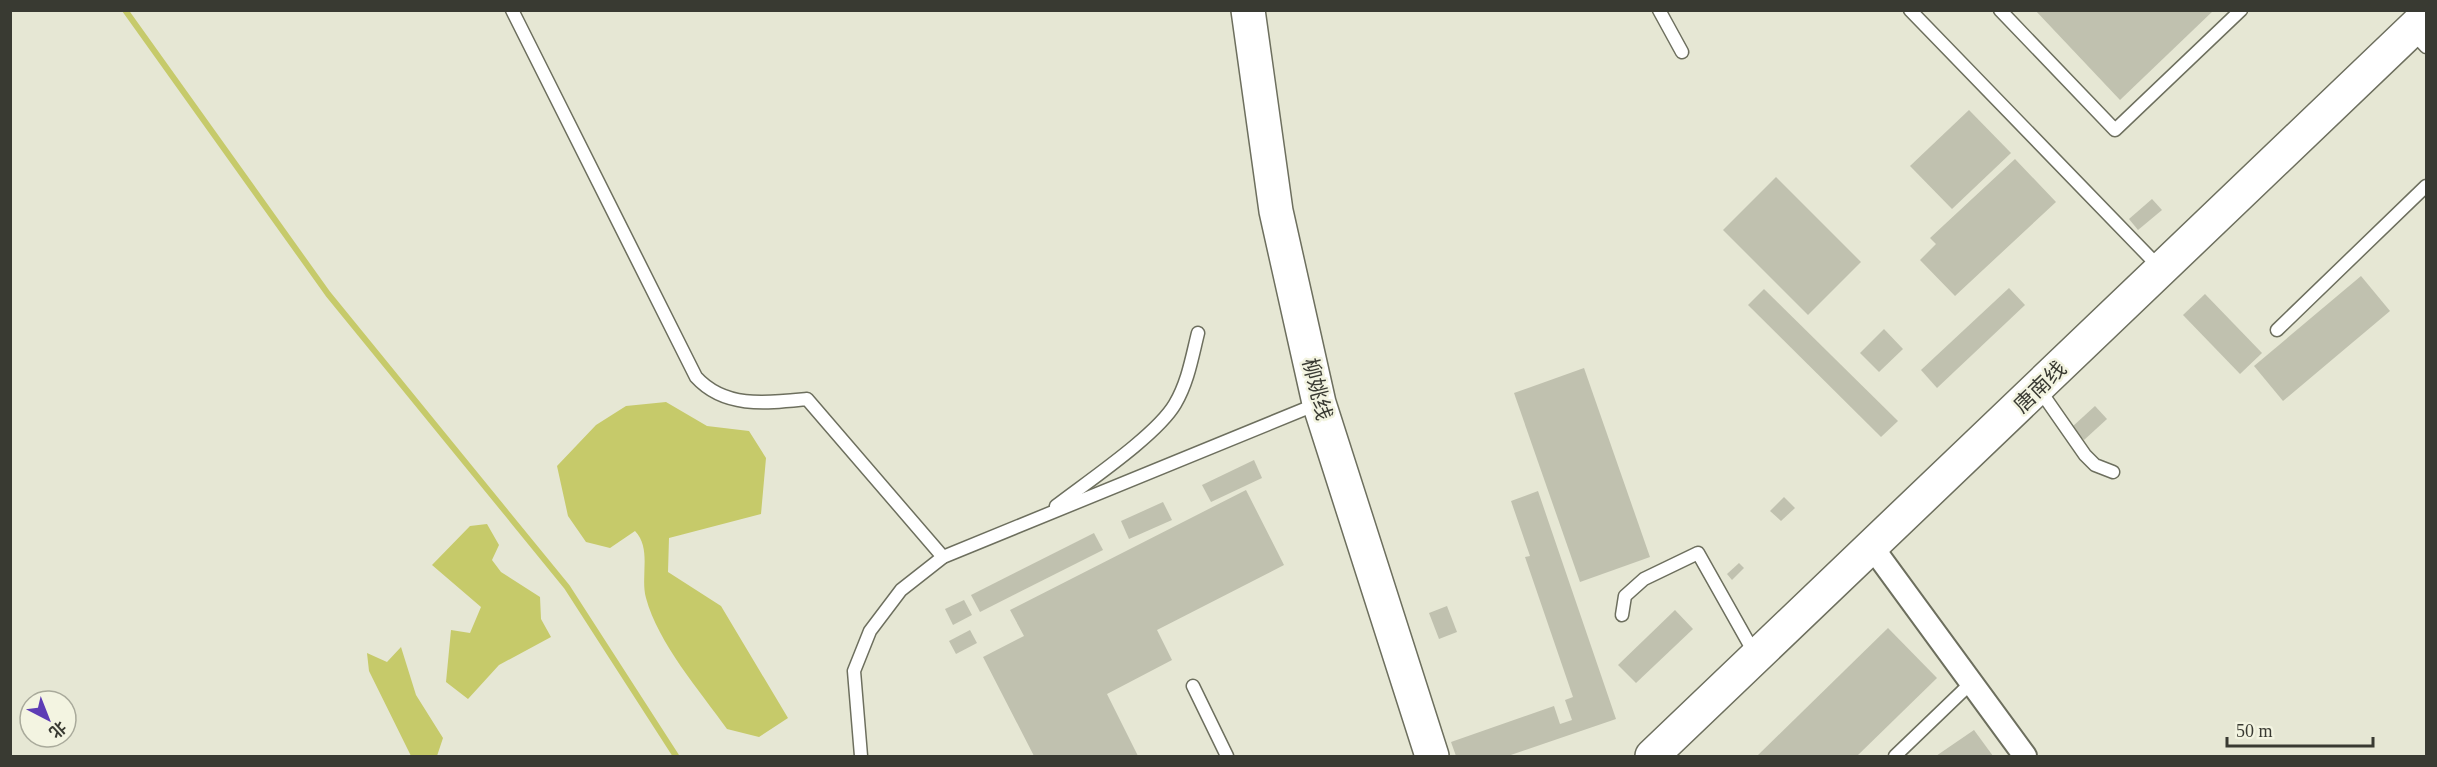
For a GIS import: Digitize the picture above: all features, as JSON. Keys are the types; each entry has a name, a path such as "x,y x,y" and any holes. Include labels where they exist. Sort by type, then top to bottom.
{"street":[{"name":"柳姚线","path":"1248,10 1276,211 1319,403 1432,756"},
{"name":"唐南线","path":"1652,756 2162,270 2421,31"},
{"path":"1872,547 2025,756"}],"lane":[{"path":"512,10 696,377 708,390 729,399 765,403 807,399 944,557"},
{"path":"1659,10 1682,52"},
{"path":"1910,10 2162,270"},
{"path":"2000,10 2115,130 2241,10"},
{"path":"2277,330 2427,186"},
{"path":"1043,516 1161,423 1175,405 1185,384 1198,333"},
{"path":"2038,388 2085,455 2095,465 2113,472"},
{"path":"861,756 854,671 870,631 901,590 944,557 1319,403"},
{"path":"1622,615 1624,596 1644,579 1698,553 1757,657"},
{"path":"1895,756 1971,683"},
{"path":"1193,686 1227,756"}],"shaded area":[{"path":"666,402 707,426 749,431 766,458 761,514 669,538 668,572 721,606 788,718 759,737 727,729 670,649 652,615 646,598 643,546 635,531 610,548 586,542 568,516 557,466 596,425 626,406"},
{"path":"487,524 499,545 492,560 501,572 540,597 541,619 551,637 499,665 468,699 446,682 451,630 470,633 481,607 432,565 470,526"},
{"path":"401,647 416,695 443,738 437,756 411,756 369,671 367,653 387,662"}],"building":[{"path":"2035,10 2214,10 2120,100"},
{"path":"1969,110 2011,153 1952,209 1910,166"},
{"path":"2015,159 2056,202 1955,296 1920,260 1936,244 1930,238"},
{"path":"1776,177 1861,262 1808,315 1723,230"},
{"path":"2152,199 2162,210 2138,230 2129,219"},
{"path":"2361,276 2390,311 2283,401 2254,366"},
{"path":"2009,288 2025,305 1937,388 1921,370"},
{"path":"1764,289 1898,421 1881,437 1748,305"},
{"path":"2205,294 2262,353 2240,374 2183,315"},
{"path":"1884,329 1903,349 1879,372 1860,353"},
{"path":"1584,368 1650,557 1580,582 1514,393"},
{"path":"2095,406 2107,419 2084,440 2072,427"},
{"path":"1254,460 1262,478 1211,502 1202,485"},
{"path":"1246,490 1284,565 1157,630 1172,660 1107,694 1138,756 1034,756 983,657 1024,636 1010,610"},
{"path":"1538,491 1616,719 1508,756 1456,756 1451,742 1554,706 1560,724 1572,720 1565,700 1573,697 1525,557 1530,556 1511,501"},
{"path":"1784,497 1795,508 1781,521 1770,511"},
{"path":"1163,502 1172,520 1129,539 1121,521"},
{"path":"1094,533 1103,550 980,612 971,595"},
{"path":"1739,563 1744,568 1732,580 1727,574"},
{"path":"964,600 972,615 953,625 945,609"},
{"path":"1447,606 1457,632 1439,639 1429,613"},
{"path":"1675,610 1693,629 1636,683 1618,665"},
{"path":"1888,628 1937,678 1857,756 1757,756"},
{"path":"970,630 977,643 956,654 949,641"},
{"path":"1974,730 1993,756 1936,756"}],"waterway":[{"path":"125,10 328,294 567,587 676,756"}]}
